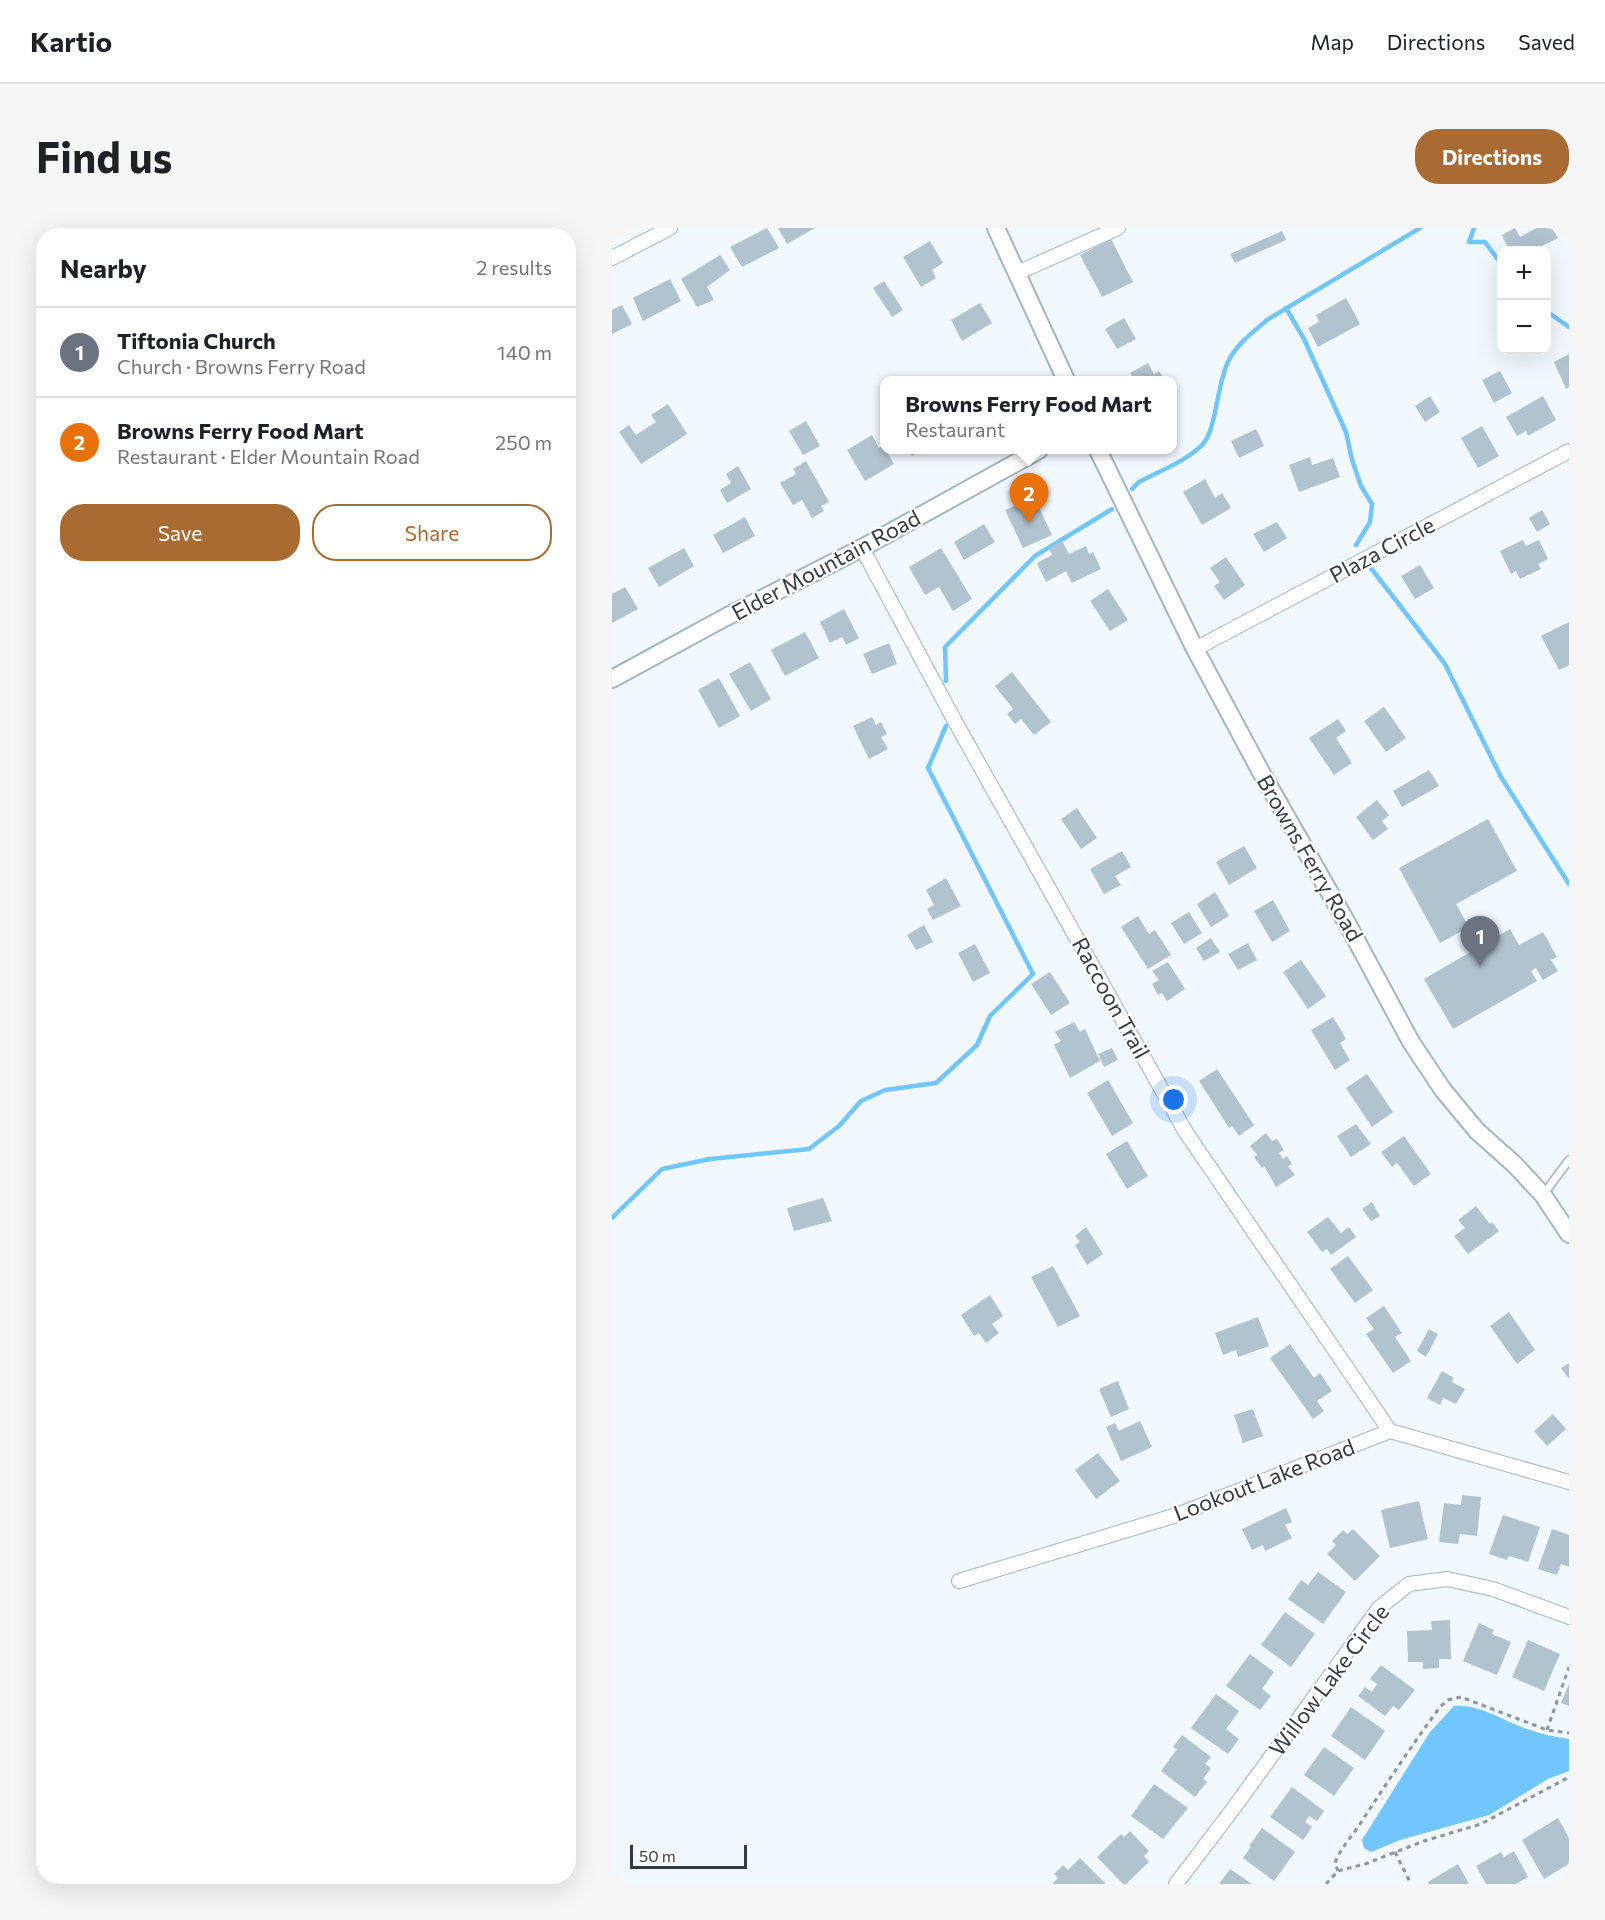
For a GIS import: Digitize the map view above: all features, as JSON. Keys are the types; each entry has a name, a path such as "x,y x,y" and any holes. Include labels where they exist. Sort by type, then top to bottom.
{"street":[{"path":"612,258 670,228"},
{"path":"996,228 1064,376"},
{"path":"1017,273 1118,228"},
{"name":"Plaza Circle","path":"1195,649 1569,451"},
{"name":"Elder Mountain Road","path":"612,679 726,617 862,548 1032,454"},
{"name":"Browns Ferry Road","path":"1100,454 1195,649 1411,1042 1443,1090 1477,1131 1515,1164 1562,1215 1569,1234"},
{"name":"Raccoon Trail","path":"862,548 957,724 1185,1131 1390,1431"},
{"path":"1390,1431 1569,1482"},
{"name":"Lookout Lake Road","path":"959,1581 1177,1515 1390,1431"},
{"name":"Willow Lake Circle","path":"1176,1884 1379,1608 1409,1584 1447,1579 1493,1589 1569,1617"}],"lane":[{"path":"1543,1195 1569,1160"}],"path":[{"path":"1547,1730 1569,1667"},
{"path":"1338,1871 1335,1863 1338,1855 1403,1758 1440,1707 1448,1701 1461,1697 1547,1730 1569,1733"},
{"path":"1326,1884 1338,1871 1481,1824 1569,1777"},
{"path":"1395,1852 1411,1884"}],"water":[{"path":"1454,1706 1473,1708 1532,1731 1569,1739 1569,1771 1548,1779 1489,1815 1400,1840 1371,1852 1364,1848 1362,1840 1430,1732"}],"building":[{"path":"767,228 779,248 742,267 730,247"},
{"path":"778,228 815,228 787,244"},
{"path":"1515,228 1520,237 1536,228 1552,228 1558,238 1542,246 1507,246 1502,235"},
{"path":"1282,231 1286,240 1235,263 1230,254"},
{"path":"1111,239 1133,282 1102,297 1080,255"},
{"path":"930,241 943,263 932,270 936,278 921,287 903,257"},
{"path":"720,255 730,270 707,287 714,300 697,307 681,279"},
{"path":"670,279 681,301 643,321 633,298"},
{"path":"884,281 903,310 892,317 873,288"},
{"path":"1346,298 1360,324 1318,347 1308,328 1319,322 1316,315"},
{"path":"980,303 992,323 962,341 951,320"},
{"path":"622,305 632,324 612,334 612,310"},
{"path":"1124,318 1136,339 1117,349 1105,329"},
{"path":"1569,354 1569,387 1566,389 1554,362"},
{"path":"1148,363 1154,374 1159,371 1162,376 1132,376 1130,373"},
{"path":"1500,371 1512,393 1494,403 1482,380"},
{"path":"1430,396 1440,412 1425,422 1415,406"},
{"path":"1543,396 1556,420 1528,436 1526,431 1517,436 1506,417"},
{"path":"668,404 687,434 641,464 619,432 629,425 636,435 656,422 651,415"},
{"path":"806,421 820,446 803,455 789,431"},
{"path":"1482,426 1499,456 1478,468 1461,438"},
{"path":"1256,429 1264,446 1239,458 1231,441"},
{"path":"872,435 880,447 880,454 888,454 894,464 865,481 847,450"},
{"path":"1310,457 1312,465 1333,458 1340,477 1299,492 1289,465"},
{"path":"806,461 829,502 821,506 824,511 812,518 802,500 793,505 780,483 796,474 793,469"},
{"path":"738,466 751,489 727,503 720,490 731,483 726,474"},
{"path":"1205,479 1215,498 1222,493 1231,508 1202,525 1183,492"},
{"path":"1034,497 1052,535 1023,548 1005,510"},
{"path":"1542,510 1550,524 1537,532 1529,518"},
{"path":"745,517 755,536 723,553 713,535"},
{"path":"1277,522 1287,538 1264,552 1253,534"},
{"path":"984,524 995,542 964,560 954,542"},
{"path":"1523,540 1526,546 1539,540 1548,559 1538,564 1541,569 1520,579 1516,571 1511,574 1500,551"},
{"path":"1062,541 1069,554 1086,546 1089,554 1093,552 1101,569 1072,583 1066,571 1046,582 1037,563 1052,555 1049,548"},
{"path":"684,548 694,566 659,587 648,568"},
{"path":"941,548 972,599 953,611 939,587 925,595 909,567"},
{"path":"1226,557 1245,585 1224,600 1214,586 1220,582 1210,568"},
{"path":"1420,565 1434,588 1415,599 1401,576"},
{"path":"625,587 638,609 612,623 612,594"},
{"path":"1108,589 1128,620 1110,631 1090,601"},
{"path":"844,609 859,638 846,645 842,637 830,643 820,622"},
{"path":"1569,622 1569,665 1559,670 1541,636"},
{"path":"805,632 819,658 785,676 771,650"},
{"path":"889,643 897,664 872,674 863,654"},
{"path":"750,662 771,699 751,711 729,674"},
{"path":"1012,672 1051,722 1034,735 1021,719 1015,724 1007,714 1013,709 995,686"},
{"path":"719,678 740,716 719,728 698,690"},
{"path":"1384,707 1406,738 1386,752 1364,721"},
{"path":"872,717 876,725 881,722 887,734 881,737 888,749 869,759 853,726"},
{"path":"1338,719 1346,731 1336,738 1352,763 1334,775 1309,738"},
{"path":"1429,770 1439,786 1402,807 1393,791"},
{"path":"1377,800 1389,815 1382,821 1388,829 1373,840 1356,817"},
{"path":"1077,808 1097,838 1081,849 1061,819"},
{"path":"1488,819 1517,871 1456,904 1469,927 1440,943 1399,868"},
{"path":"1244,846 1257,868 1229,885 1216,862"},
{"path":"1122,851 1131,867 1115,876 1121,885 1104,894 1090,869"},
{"path":"946,878 961,906 933,920 927,909 934,905 926,890"},
{"path":"1215,892 1229,916 1211,927 1197,904"},
{"path":"1273,900 1290,931 1272,942 1254,911"},
{"path":"1189,912 1202,933 1184,944 1171,923"},
{"path":"1138,916 1149,934 1155,930 1171,955 1148,969 1121,927"},
{"path":"924,925 933,942 916,950 907,935"},
{"path":"1510,929 1519,945 1543,932 1557,957 1551,960 1558,971 1543,980 1536,968 1531,971 1537,981 1453,1029 1424,979"},
{"path":"1211,938 1220,952 1204,961 1196,948"},
{"path":"1248,943 1257,960 1238,970 1228,954"},
{"path":"975,944 990,973 973,982 958,953"},
{"path":"1301,960 1326,996 1308,1009 1283,972"},
{"path":"1168,962 1185,989 1167,1001 1162,993 1158,995 1152,984 1159,980 1152,971"},
{"path":"1050,972 1070,1003 1051,1015 1031,984"},
{"path":"1333,1017 1346,1039 1340,1043 1350,1060 1335,1070 1311,1030"},
{"path":"1074,1022 1080,1032 1085,1029 1100,1061 1070,1078 1054,1045 1061,1041 1055,1032"},
{"path":"1112,1048 1118,1060 1104,1067 1098,1054"},
{"path":"1217,1069 1254,1125 1239,1136 1232,1126 1229,1128 1199,1081"},
{"path":"1367,1074 1393,1112 1372,1127 1346,1088"},
{"path":"1108,1080 1133,1123 1112,1136 1087,1093"},
{"path":"1356,1124 1371,1144 1351,1157 1337,1136"},
{"path":"1266,1133 1272,1141 1277,1139 1284,1150 1279,1153 1283,1159 1287,1156 1292,1164 1288,1166 1295,1175 1276,1187 1264,1166 1262,1168 1254,1157 1257,1155 1250,1146"},
{"path":"1404,1136 1431,1174 1414,1186 1397,1163 1392,1167 1381,1152"},
{"path":"1127,1141 1148,1176 1127,1189 1106,1154"},
{"path":"823,1198 832,1221 794,1231 787,1208"},
{"path":"1372,1202 1380,1216 1371,1221 1362,1209"},
{"path":"1476,1206 1490,1224 1492,1222 1499,1231 1468,1254 1454,1236 1465,1228 1458,1220"},
{"path":"1328,1217 1341,1233 1349,1227 1356,1237 1331,1255 1327,1249 1322,1252 1307,1232"},
{"path":"1086,1227 1103,1254 1087,1265 1075,1245 1080,1242 1075,1236"},
{"path":"1348,1256 1373,1290 1355,1303 1330,1269"},
{"path":"1053,1266 1080,1316 1058,1327 1031,1277"},
{"path":"990,1295 1003,1316 992,1324 999,1333 986,1343 979,1333 974,1336 961,1315"},
{"path":"1384,1306 1402,1333 1395,1337 1411,1361 1393,1373 1366,1334 1374,1329 1366,1318"},
{"path":"1509,1312 1535,1350 1517,1364 1490,1326"},
{"path":"1258,1317 1269,1346 1238,1357 1236,1350 1223,1355 1215,1333"},
{"path":"1429,1329 1438,1334 1426,1357 1417,1351"},
{"path":"1290,1344 1314,1378 1320,1373 1332,1391 1317,1401 1324,1411 1313,1419 1270,1358"},
{"path":"1569,1363 1569,1379 1561,1368"},
{"path":"1442,1371 1454,1378 1452,1382 1465,1389 1456,1404 1443,1398 1440,1405 1427,1398"},
{"path":"1118,1381 1129,1409 1111,1417 1099,1389"},
{"path":"1253,1409 1263,1436 1243,1443 1234,1415"},
{"path":"1553,1414 1566,1429 1547,1446 1534,1431"},
{"path":"1140,1421 1152,1447 1121,1461 1106,1427 1115,1423 1119,1431"},
{"path":"1098,1453 1120,1481 1096,1499 1075,1470"},
{"path":"1462,1495 1481,1497 1477,1536 1460,1534 1458,1544 1439,1542 1444,1503 1461,1505"},
{"path":"1419,1501 1428,1539 1390,1548 1381,1510"},
{"path":"1286,1508 1292,1522 1285,1525 1292,1538 1265,1551 1263,1545 1252,1550 1242,1529"},
{"path":"1503,1515 1540,1527 1528,1562 1509,1556 1507,1560 1489,1554"},
{"path":"1353,1529 1380,1556 1355,1581 1327,1554 1336,1545 1332,1541 1343,1530 1347,1534"},
{"path":"1552,1529 1569,1535 1569,1567 1561,1564 1557,1575 1538,1569"},
{"path":"1318,1572 1346,1592 1323,1624 1288,1599 1301,1580 1308,1585"},
{"path":"1285,1612 1315,1634 1291,1667 1261,1645"},
{"path":"1450,1620 1451,1659 1439,1659 1439,1668 1423,1669 1423,1662 1408,1662 1407,1631 1432,1630 1431,1621"},
{"path":"1479,1623 1494,1630 1492,1634 1511,1642 1497,1675 1463,1661"},
{"path":"1528,1640 1560,1654 1544,1691 1512,1677"},
{"path":"1250,1654 1274,1672 1262,1689 1271,1696 1260,1710 1226,1686"},
{"path":"1381,1665 1415,1690 1399,1710 1393,1706 1385,1716 1358,1696 1365,1687 1372,1692 1377,1684 1370,1679"},
{"path":"1569,1684 1569,1706 1561,1703"},
{"path":"1216,1694 1239,1711 1226,1729 1239,1739 1228,1754 1191,1728"},
{"path":"1351,1707 1385,1731 1365,1760 1331,1736"},
{"path":"1182,1735 1211,1757 1205,1764 1211,1768 1203,1779 1207,1782 1195,1797 1161,1771 1177,1749 1173,1747"},
{"path":"1324,1747 1354,1768 1334,1796 1304,1775"},
{"path":"1154,1784 1188,1808 1163,1839 1131,1816"},
{"path":"1292,1787 1324,1811 1317,1821 1309,1816 1305,1822 1312,1827 1303,1840 1270,1817"},
{"path":"1558,1818 1569,1838 1569,1864 1544,1879 1522,1840"},
{"path":"1262,1828 1295,1852 1274,1881 1243,1858"},
{"path":"1130,1831 1149,1851 1144,1856 1149,1862 1126,1884 1123,1884 1097,1857 1121,1834 1124,1837"},
{"path":"1514,1851 1528,1877 1516,1884 1486,1884 1476,1866 1501,1852 1504,1857"},
{"path":"1080,1858 1106,1884 1052,1884 1058,1878 1054,1874 1063,1865 1068,1870"},
{"path":"1458,1864 1469,1884 1429,1884 1428,1882"},
{"path":"1230,1869 1252,1884 1219,1884"}],"waterway":[{"path":"1132,489 1139,482 1189,456 1203,444 1211,427 1225,369 1236,349 1251,334 1267,320 1420,228"},
{"path":"1474,228 1469,242 1485,242 1497,258"},
{"path":"1286,308 1304,339 1346,432 1361,486 1372,504 1370,522 1356,545"},
{"path":"1551,314 1569,327"},
{"path":"946,681 945,647 1035,556 1112,509"},
{"path":"1367,563 1445,664 1501,777 1569,884"},
{"path":"612,1218 662,1169 710,1159 809,1149 839,1126 861,1101 885,1090 936,1083 977,1045 990,1016 1033,974 928,768 946,726"}],"place":[{"name":"Browns Ferry Food Mart","path":"1029,523"},
{"name":"Tiftonia Church","path":"1480,966"}]}
